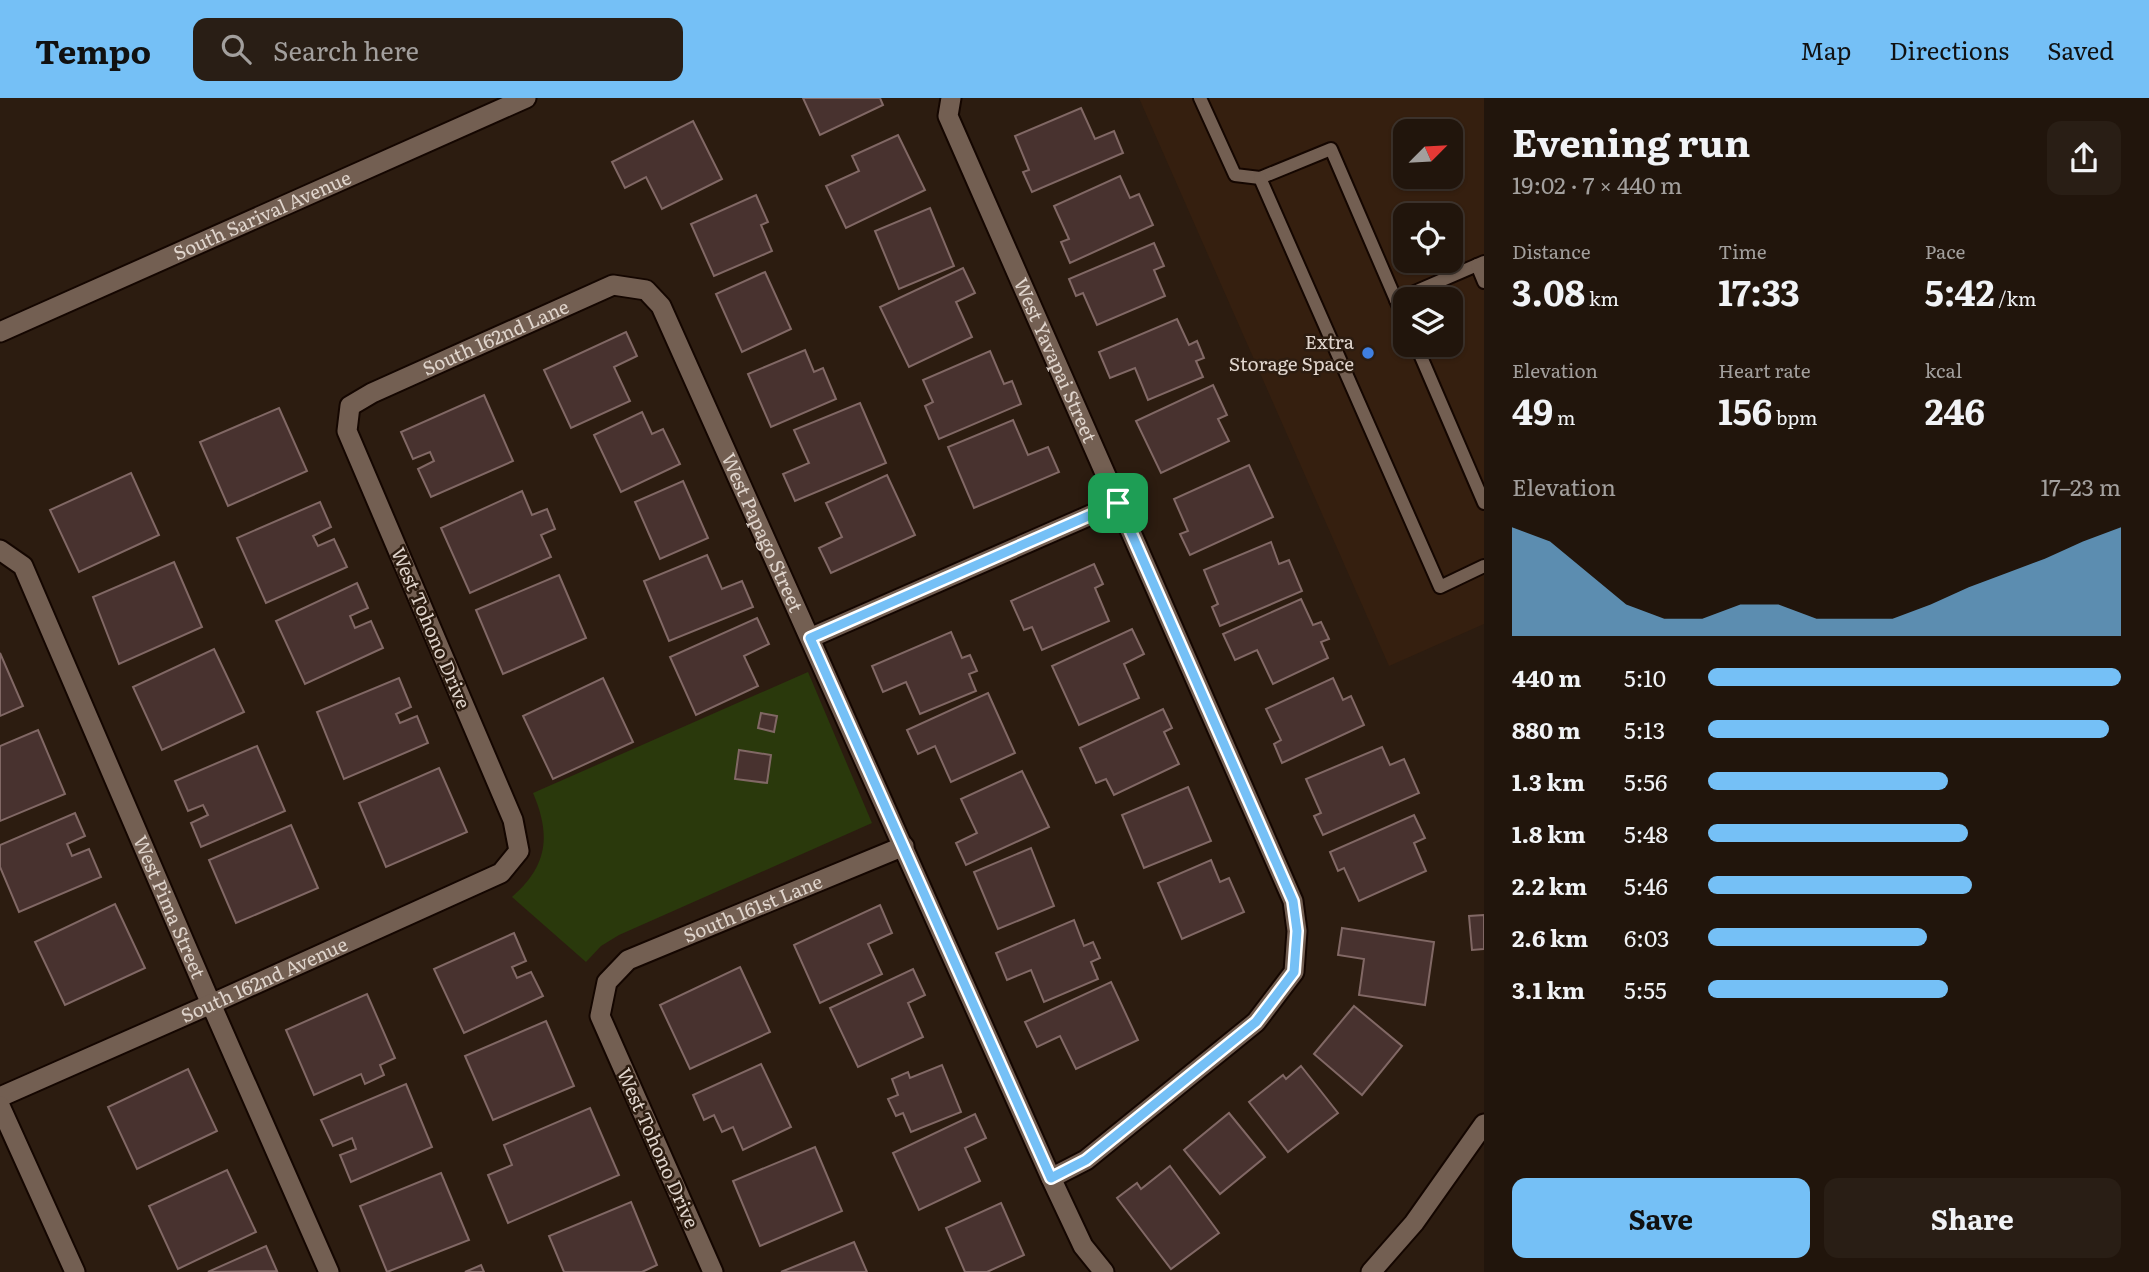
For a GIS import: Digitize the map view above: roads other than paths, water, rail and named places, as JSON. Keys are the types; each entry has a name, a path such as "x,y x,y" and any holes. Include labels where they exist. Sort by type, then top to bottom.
{"street":[{"name":"South Sarival Avenue","path":"0,331 526,98"},
{"name":"West Yavapai Street","path":"951,98 948,116 1293,901 1297,931 1294,972 1256,1022 1086,1160 1051,1178"},
{"name":"South 162nd Lane","path":"350,405 613,285 646,290"},
{"name":"West Papago Street","path":"646,290 661,306 1051,1178 1083,1245 1104,1272"},
{"name":"West Tohono Drive","path":"350,405 347,431 513,820 519,851"},
{"path":"810,638 1118,503"},
{"name":"West Pima Street","path":"0,550 23,566 211,1004 330,1272"},
{"name":"South 161st Lane","path":"607,982 628,960 904,846"},
{"name":"South 162nd Avenue","path":"0,1097 501,873 519,851"},
{"name":"West Tohono Drive","path":"607,982 600,1016 713,1272"},
{"path":"0,1106 75,1272"},
{"path":"1371,1272 1414,1223 1484,1124"}],"lane":[{"path":"1200,98 1235,175 1260,178 1331,149 1393,293"},
{"path":"1260,178 1440,587 1484,566"},
{"path":"1426,287 1480,263 1484,282"},
{"path":"1421,357 1484,502"}],"place":[{"name":"Extra Storage Space","path":"1368,353"}]}
